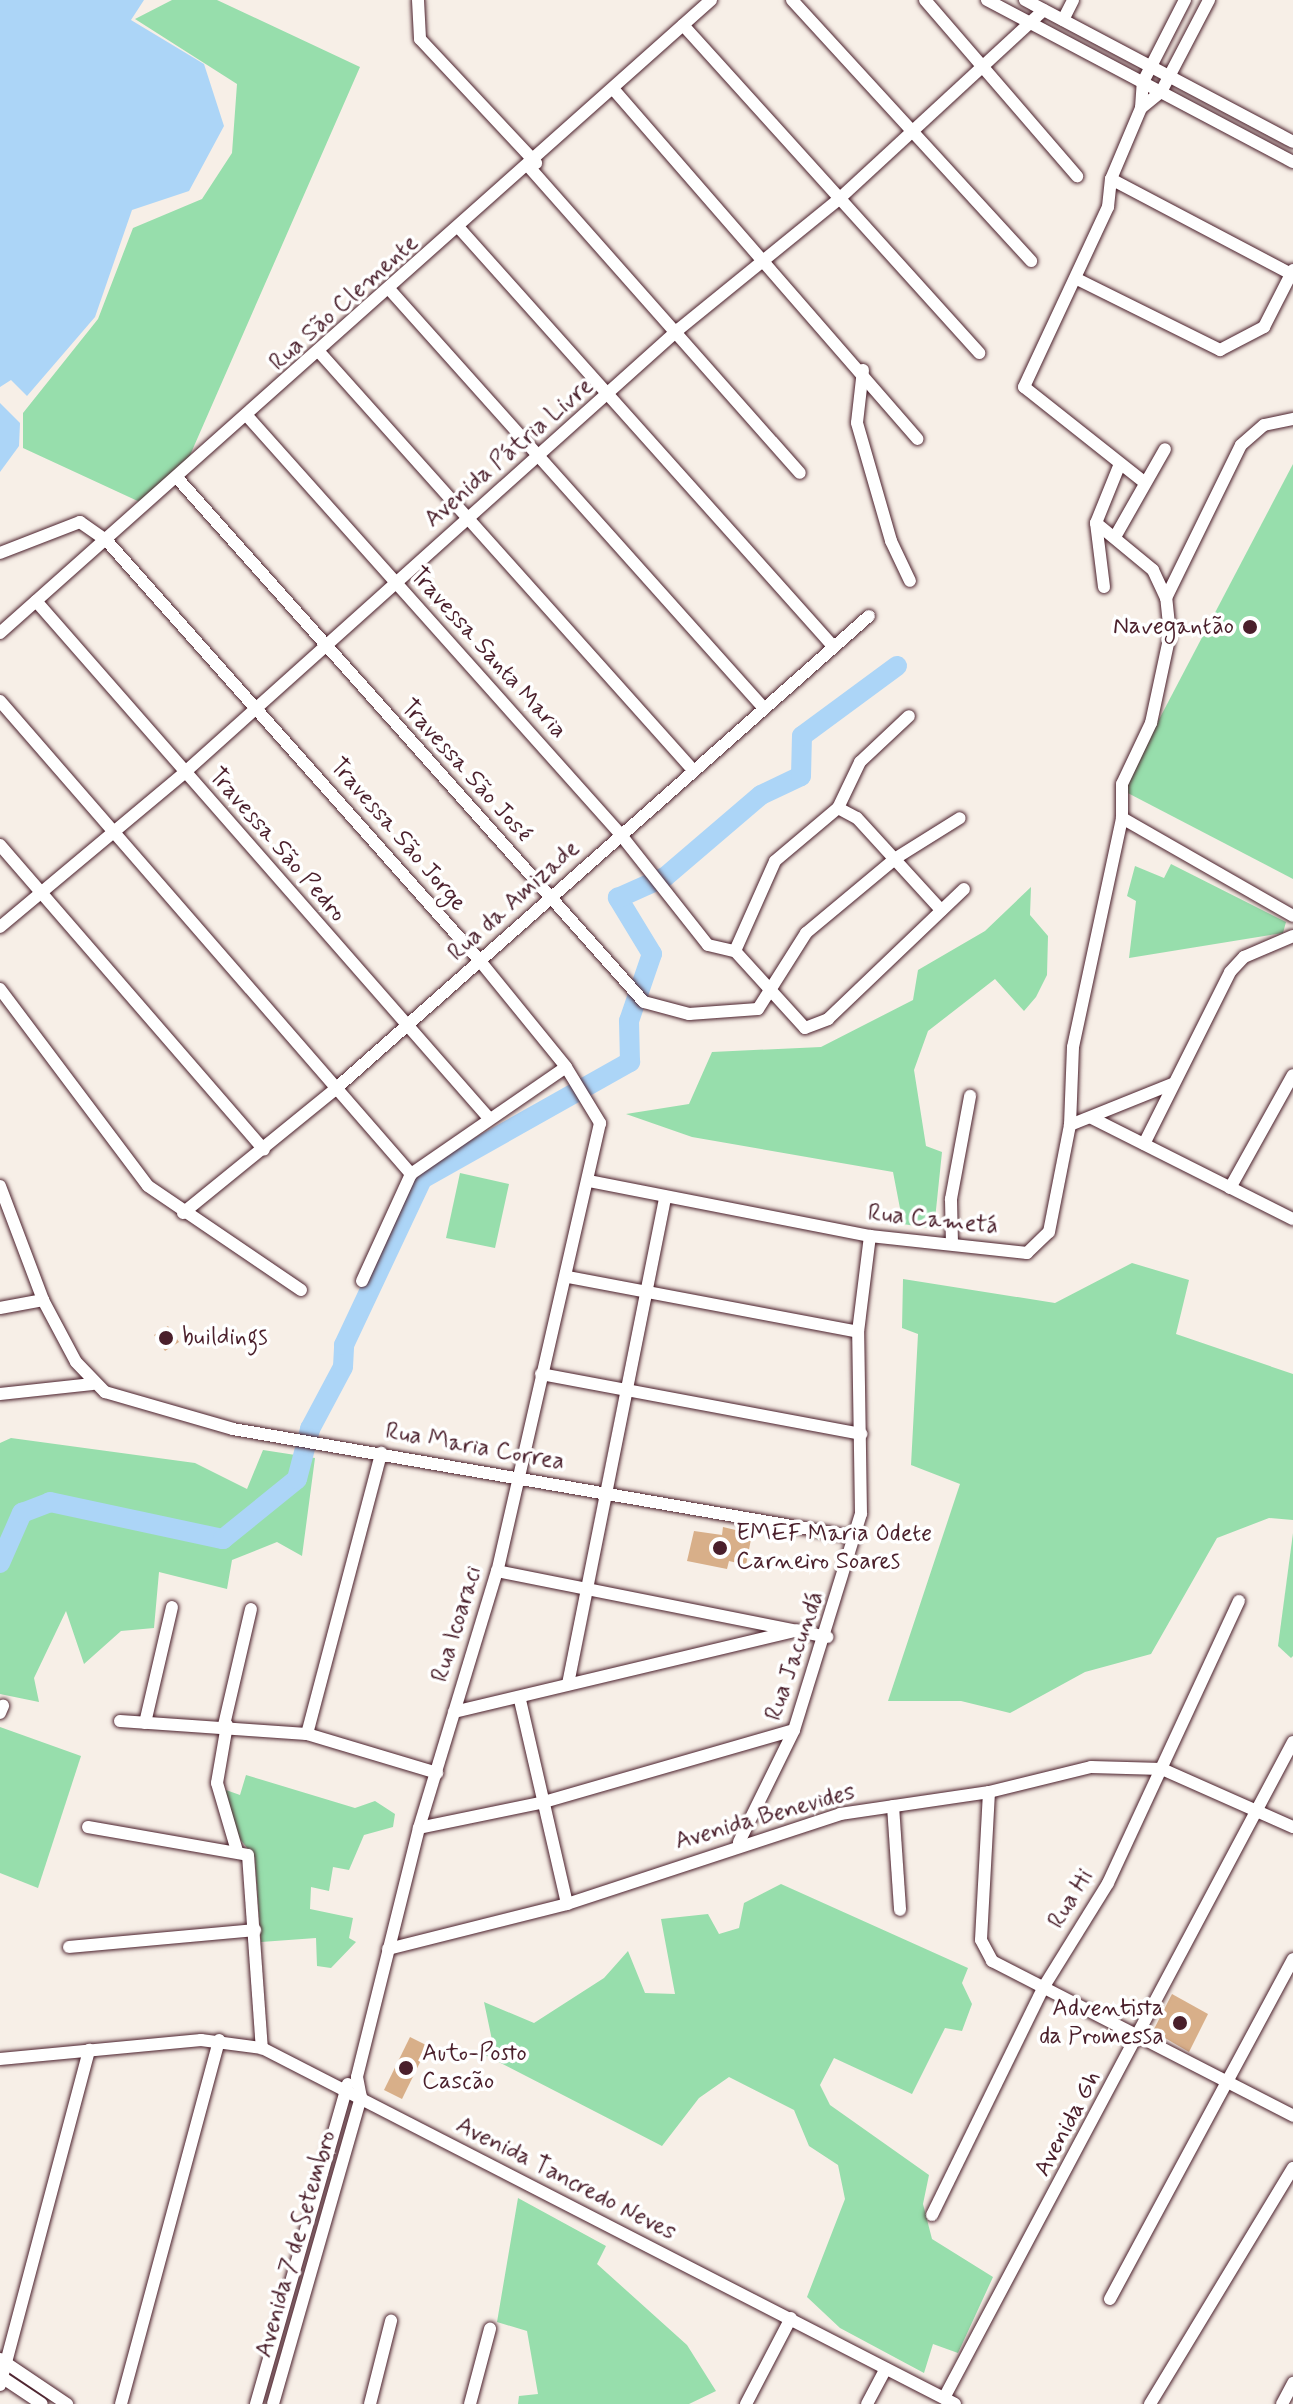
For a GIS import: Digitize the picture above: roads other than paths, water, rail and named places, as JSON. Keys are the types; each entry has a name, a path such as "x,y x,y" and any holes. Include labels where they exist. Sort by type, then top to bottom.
{"street":[{"path":"418,0 420,39 679,329 800,473"},
{"name":"Rua São Clemente","path":"0,633 321,354 615,91 711,0"},
{"path":"792,0 1031,261"},
{"path":"925,0 982,70 1077,176"},
{"path":"987,0 1293,162"},
{"path":"1025,0 1170,74 1293,142"},
{"path":"1063,20 1073,0"},
{"path":"1144,482 1119,466 1024,387 1108,207 1111,179 1141,108 1143,82 1185,0"},
{"path":"1141,108 1161,92 1209,0"},
{"name":"Avenida Pátria Livre","path":"0,927 184,773 679,329 840,198 1044,10"},
{"path":"683,25 979,353"},
{"path":"615,91 863,370 918,439"},
{"path":"1077,279 1220,350 1264,327 1292,273 1111,179"},
{"path":"460,229 832,645"},
{"path":"390,290 762,706"},
{"path":"321,354 466,522 693,770"},
{"path":"863,370 857,423 891,541 910,581"},
{"name":"Travessa Santa Maria","path":"249,418 621,835 692,920 708,945 735,951"},
{"path":"1166,598 1241,445 1264,425 1293,419"},
{"path":"1115,537 1165,449"},
{"path":"1104,587 1096,523 1119,466"},
{"name":"Travessa São José","path":"179,480 323,646 639,998 689,1014 758,1009 772,993"},
{"path":"0,553 80,522 107,541"},
{"path":"1096,523 1153,570 1166,598"},
{"name":"Travessa São Jorge","path":"107,541 480,961 566,1067 582,1100 600,1123 589,1181"},
{"name":"Rua Cametá","path":"589,1181 870,1236 1027,1253 1043,1242 1070,1125 1073,1047 1122,818 1122,784 1151,723 1166,669 1166,598"},
{"name":"Travessa São Pedro","path":"36,601 487,1116"},
{"name":"Rua da Amizade","path":"183,1213 333,1091 762,706 869,616"},
{"path":"0,701 116,832 333,1091 411,1174"},
{"path":"909,716 860,762 838,808 775,861 735,951 772,993 812,1030 964,889"},
{"path":"838,808 896,858 941,910"},
{"path":"772,993 806,933 896,858 960,818"},
{"path":"1122,818 1293,916"},
{"path":"0,845 264,1150"},
{"path":"1144,1144 1230,972 1244,957 1293,936"},
{"path":"0,989 148,1186 183,1213 301,1290"},
{"path":"362,1281 411,1174 487,1116 566,1067"},
{"path":"1230,1188 1293,1075"},
{"path":"1070,1125 1172,1084"},
{"path":"952,1244 951,1199 970,1096"},
{"path":"1092,1118 1293,1219"},
{"name":"Rua Icoaraci","path":"361,2097 357,2077 388,1949 419,1828 497,1571 541,1374 568,1277 589,1181"},
{"path":"0,1189 43,1300 76,1362 92,1384 0,1394"},
{"path":"568,1684 631,1391 665,1197"},
{"name":"Rua Jacundá","path":"739,1842 794,1730 827,1637 855,1537 865,1487 858,1332 870,1236"},
{"path":"568,1277 648,1295 858,1332"},
{"path":"0,1308 43,1300"},
{"path":"541,1374 861,1434"},
{"name":"Rua Maria Correa","path":"92,1384 164,1413 299,1441 520,1475 855,1537"},
{"path":"307,1734 381,1453"},
{"path":"497,1571 589,1592 827,1637"},
{"name":"Rua Hi","path":"932,2215 1043,1988 1108,1883 1239,1601"},
{"path":"145,1723 172,1607"},
{"path":"237,1851 217,1783 225,1725 251,1609"},
{"path":"454,1712 520,1700 568,1684 797,1630"},
{"path":"520,1700 567,1904"},
{"path":"120,1721 225,1725 307,1734 437,1773"},
{"path":"419,1828 544,1802 794,1730"},
{"name":"Avenida Gh","path":"950,2401 1293,1742"},
{"name":"Avenida Benevides","path":"388,1949 567,1904 739,1842 893,1806 989,1792 1091,1767 1162,1769"},
{"path":"1162,1769 1293,1827"},
{"path":"989,1792 983,1948 992,1961 1141,2035 1293,2116"},
{"path":"893,1806 900,1910"},
{"path":"88,1827 130,1838 237,1851 253,1863 262,2048"},
{"path":"69,1947 255,1930"},
{"path":"1110,2299 1229,2083 1293,1959"},
{"path":"121,2404 219,2040"},
{"name":"Avenida Tancredo Neves","path":"0,2059 219,2040 262,2048 950,2401"},
{"path":"42,2404 1,2380 3,2361 89,2050"},
{"path":"256,2404 343,2088 357,2077"},
{"name":"Avenida 7 de Setembro","path":"273,2404 361,2097"},
{"path":"1150,2404 1293,2168"},
{"path":"285,2298 302,2302"},
{"path":"746,2404 791,2318"},
{"path":"370,2404 391,2321"},
{"path":"470,2404 490,2329"},
{"path":"3,2361 67,2404"},
{"path":"867,2404 886,2369"},
{"path":"1282,2404 1293,2383"}],"water":[{"path":"0,0 144,0 131,20 204,64 224,126 189,191 132,210 95,317 27,396 11,380 0,387"},
{"path":"0,403 20,423 19,446 0,472"}],"waterway":[{"path":"0,1563 22,1513 50,1502 223,1539 297,1479 310,1429 343,1367 344,1345 422,1179 630,1062 629,1021 652,954 618,898 665,877 761,795 801,776 802,736 897,666"}],"place":[{"name":"Navegantão","path":"1250,627"},
{"name":"buildings","path":"166,1338"},
{"name":"EMEF Maria Odete Carneiro Soares","path":"720,1548"},
{"name":"Adventista da Promessa","path":"1180,2023"},
{"name":"Auto-Posto Cascão","path":"406,2068"}]}
